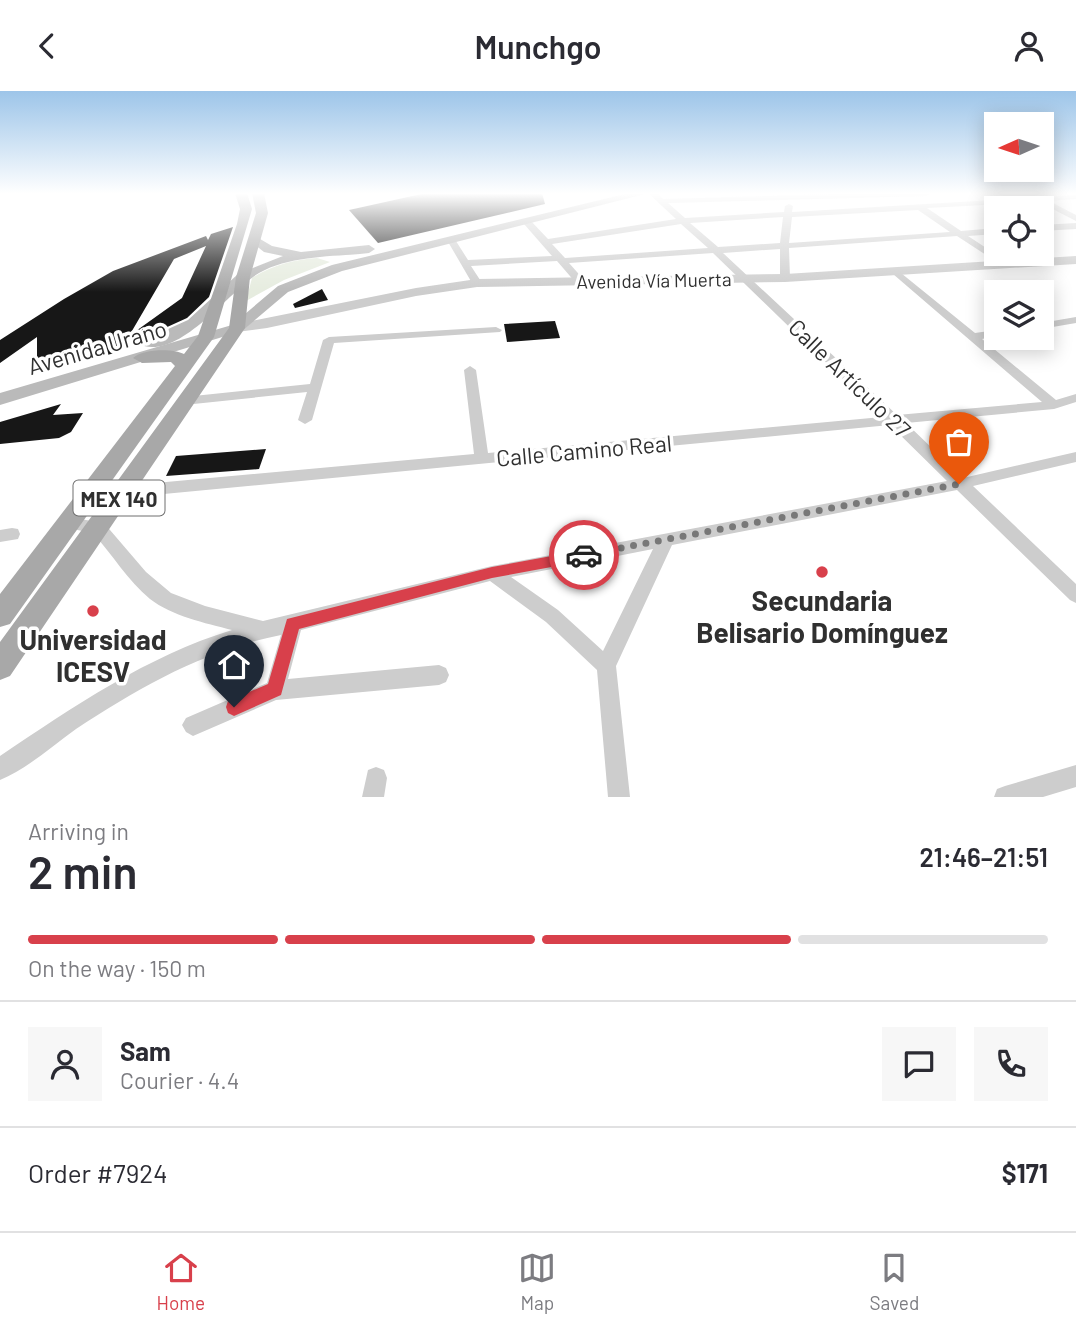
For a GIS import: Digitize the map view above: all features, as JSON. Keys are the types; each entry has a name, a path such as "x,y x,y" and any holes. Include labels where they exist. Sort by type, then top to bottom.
{"main road":[{"name":"MEX 140","path":"3,607 90,495 206,337 242,226"},
{"name":"MEX 140","path":"0,666 237,328 243,277 258,226"},
{"path":"235,252 253,245 304,255 328,254 390,246 471,226"},
{"path":"237,328 283,289 337,268 510,226"},
{"path":"328,254 338,260 337,268"},
{"name":"Avenida Urano","path":"0,386 175,334 199,320 243,277 267,265 304,255"},
{"name":"Avenida Urano","path":"0,399 237,328"},
{"path":"142,358 176,356 185,368"}],"street":[{"path":"531,226 580,281"},
{"path":"548,242 651,226"},
{"name":"Calle Artículo 27","path":"689,226 1076,595"},
{"path":"785,278 786,226"},
{"path":"947,226 984,250"},
{"path":"1054,227 1076,226"},
{"path":"465,263 561,260 984,232"},
{"path":"451,240 477,283"},
{"name":"Avenida Vía Muerta","path":"1054,262 1076,260"},
{"name":"Avenida Vía Muerta","path":"237,328 270,324 423,289 477,283 785,278 990,266"},
{"path":"896,272 1054,405"},
{"path":"1054,324 1076,320"},
{"path":"305,420 329,340 496,330"},
{"path":"972,337 984,335"},
{"path":"470,370 482,460"},
{"path":"184,401 315,387"},
{"name":"Calle Camino Real","path":"90,495 894,421 1054,405 1076,398"},
{"path":"0,768 94,705 186,656 259,628 293,624 492,573 959,484 1076,457"},
{"path":"68,523 98,527 125,556 129,566 158,596 219,619 259,628"},
{"path":"619,797 606,666 666,540"},
{"path":"492,573 552,616 606,666"},
{"path":"3,607 45,603"},
{"path":"275,689 293,624"},
{"path":"193,725 275,689 439,675"},
{"path":"1005,797 1076,776"}],"shaded area":[{"path":"317,258 330,262 284,280 246,301 252,278 283,264"}],"building":[{"path":"363,226 451,226 378,243"},
{"path":"233,227 209,297 187,318 111,354 37,372 37,337 0,363 0,340 64,299 113,271 206,236 208,240 211,234","holes":["206,246 182,298 129,336 174,259"]},
{"path":"322,289 328,300 295,308 293,304"},
{"path":"555,321 560,338 507,342 504,324"},
{"path":"61,404 53,415 83,413 71,432 59,438 0,444 0,422"},
{"path":"266,449 259,469 166,476 176,456"}],"way so far":[{"path":"584,555 959,484"}],"place":[{"name":"Secundaria Belisario Domínguez","path":"822,572"},
{"name":"Universidad ICESV","path":"93,611"}],"route":[{"path":"234,707 275,689 293,624 492,573 584,555"}]}
